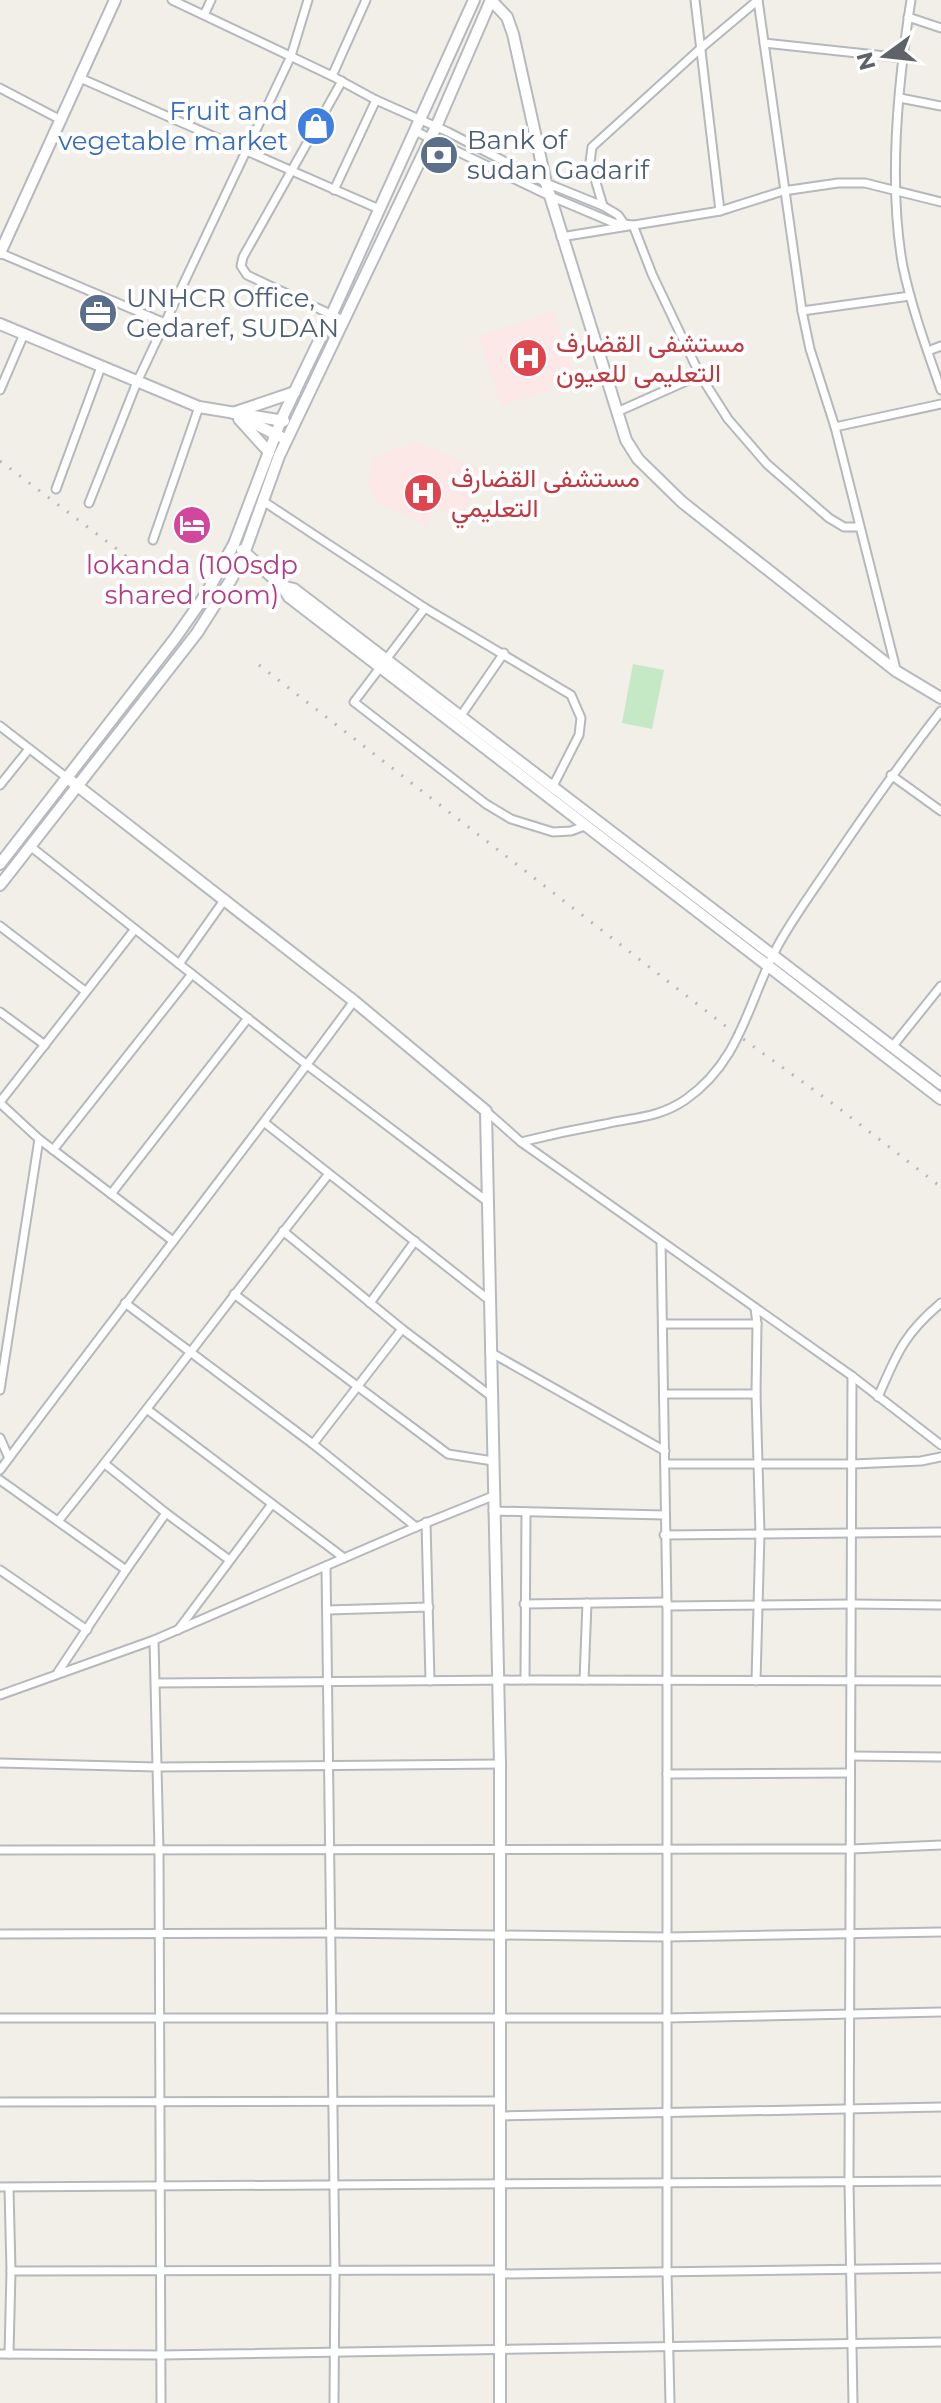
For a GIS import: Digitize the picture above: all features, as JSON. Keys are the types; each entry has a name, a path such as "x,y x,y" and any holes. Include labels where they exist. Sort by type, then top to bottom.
{"main road":[{"path":"0,253 115,0"},
{"path":"0,864 176,637 206,594 234,544 281,420 474,0"},
{"path":"0,885 187,646 221,596 245,551 287,439 436,127 491,0 507,17 513,34 561,237 626,440 638,459 682,502 896,671 941,698"},
{"path":"0,324 199,407 294,424"},
{"path":"235,415 295,392"},
{"path":"235,415 287,439"},
{"path":"235,415 269,452"},
{"path":"234,544 282,586 289,597 553,786 941,1084"},
{"path":"176,637 187,646"},
{"path":"382,664 585,827 941,1099"},
{"path":"66,777 354,1001 486,1111 500,1764 500,2403"}],"street":[{"path":"172,0 205,13 546,183 603,206 623,222"},
{"path":"205,13 211,0"},
{"path":"89,503 137,382 291,56 308,0"},
{"path":"332,76 366,0"},
{"path":"695,0 720,211"},
{"path":"603,206 590,162 592,147 758,0"},
{"path":"758,0 802,311 810,349 835,427 896,671"},
{"path":"911,0 900,98 896,192 898,226 910,296 941,390"},
{"path":"908,17 941,28"},
{"path":"764,43 904,58"},
{"path":"80,78 379,209"},
{"path":"342,81 243,257 241,266 247,275 345,321"},
{"path":"0,88 61,120"},
{"path":"900,98 941,106"},
{"path":"334,190 376,100"},
{"path":"415,131 550,196 614,223 633,225"},
{"path":"561,237 720,211 783,191 838,183 865,183 941,202"},
{"path":"633,225 652,274 700,375 728,419 767,464 838,524 859,527"},
{"path":"0,253 165,323"},
{"path":"802,311 910,296"},
{"path":"0,390 24,334"},
{"path":"928,351 941,346"},
{"path":"56,489 101,367"},
{"path":"617,412 700,375"},
{"path":"835,427 941,404"},
{"path":"153,540 199,407"},
{"path":"263,501 425,608 571,695 581,718 579,735 553,786"},
{"path":"425,608 354,700 486,804 511,819 553,832 585,827 595,819"},
{"path":"460,717 504,653"},
{"path":"521,1142 655,1116 683,1101 721,1067 740,1036 773,954 790,924 891,775 941,711"},
{"path":"0,726 66,777"},
{"path":"0,785 29,749"},
{"path":"891,775 941,811"},
{"path":"30,846 307,1065 488,1202"},
{"path":"179,964 225,899"},
{"path":"0,926 85,991"},
{"path":"135,929 0,1103 39,1139 173,1241"},
{"path":"53,1150 192,974"},
{"path":"892,1047 941,986"},
{"path":"0,1470 265,1123 354,1001"},
{"path":"0,1012 45,1045"},
{"path":"111,1194 248,1018"},
{"path":"486,1111 521,1142 852,1376 941,1445"},
{"path":"265,1123 489,1300"},
{"path":"0,1390 39,1139"},
{"path":"59,1520 148,1410 328,1175"},
{"path":"283,1231 402,1329 491,1396"},
{"path":"370,1303 415,1241"},
{"path":"661,1242 667,1604 667,2272 670,2403"},
{"path":"234,1294 448,1454 493,1461"},
{"path":"125,1303 313,1444 416,1527"},
{"path":"878,1397 895,1357 914,1326 941,1303"},
{"path":"755,1308 760,1533 756,1681"},
{"path":"664,1324 757,1324"},
{"path":"313,1444 402,1329"},
{"path":"490,1352 665,1451"},
{"path":"852,1376 849,2182 853,2403"},
{"path":"665,1394 756,1394"},
{"path":"148,1410 344,1558"},
{"path":"0,1438 9,1458"},
{"path":"665,1464 853,1464 921,1461 941,1457"},
{"path":"105,1464 228,1559"},
{"path":"0,1480 126,1570"},
{"path":"0,1695 177,1631 426,1522 493,1496"},
{"path":"177,1631 272,1504"},
{"path":"493,1511 664,1515"},
{"path":"525,1680 526,1512"},
{"path":"57,1674 166,1513"},
{"path":"426,1522 430,1681"},
{"path":"664,1535 941,1532"},
{"path":"326,1566 334,2403"},
{"path":"0,1570 87,1630"},
{"path":"584,1680 587,1603"},
{"path":"524,1604 941,1605"},
{"path":"327,1610 429,1607"},
{"path":"154,1640 159,1851 161,2403"},
{"path":"156,1683 941,1681"},
{"path":"851,1756 941,1757"},
{"path":"0,1763 157,1767 500,1764"},
{"path":"667,1774 849,1773"},
{"path":"0,1850 852,1849 941,1845"},
{"path":"0,1934 330,1933 666,1937 941,1932"},
{"path":"0,2018 668,2018 941,2012"},
{"path":"0,2102 499,2101"},
{"path":"499,2116 941,2107"},
{"path":"941,2181 4,2188 11,2271 4,2354 161,2355 941,2342"},
{"path":"11,2271 667,2272 941,2268"}],"shaded area":[{"name":"مستشفى القضارف التعليمى للعيون","path":"554,311 577,381 501,406 478,336"},
{"name":"مستشفى القضارف التعليمي","path":"415,441 484,470 464,514 454,517 434,508 427,526 377,503 369,483 371,457"}],"green space":[{"path":"633,664 664,670 652,729 622,723"}],"railway":[{"path":"0,461 134,562"},
{"path":"259,665 732,1031 941,1187"}],"place":[{"name":"Fruit and vegetable market","path":"316,126"},
{"name":"Bank of sudan Gadarif","path":"439,155"},
{"name":"UNHCR Office, Gedaref, SUDAN","path":"98,313"},
{"name":"مستشفى القضارف التعليمى للعيون","path":"528,358"},
{"name":"مستشفى القضارف التعليمي","path":"423,493"},
{"name":"lokanda (100sdp shared room)","path":"192,525"}]}
